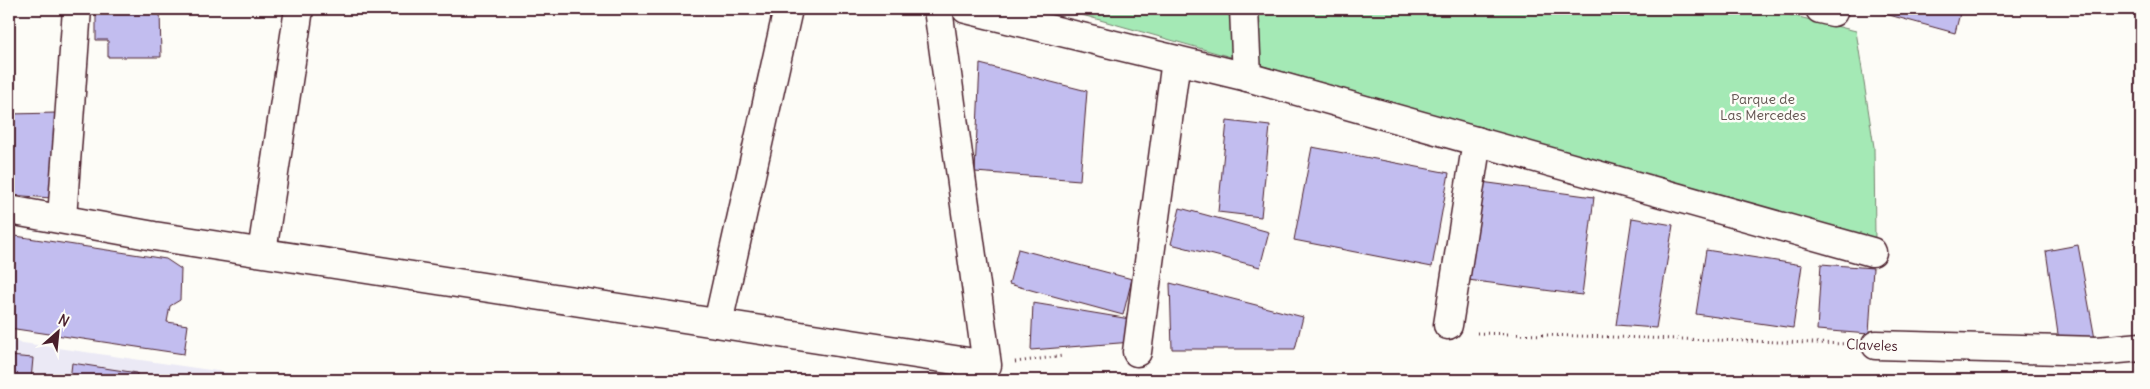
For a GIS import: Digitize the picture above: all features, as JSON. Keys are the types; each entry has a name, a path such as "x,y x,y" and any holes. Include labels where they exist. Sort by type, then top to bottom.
{"street":[{"path":"62,218 77,9"},
{"path":"262,252 299,9"},
{"path":"718,323 788,9"},
{"path":"9,210 154,236 987,365 938,9"},
{"path":"966,9 1247,77 1872,252"},
{"path":"1244,9 1247,77"},
{"path":"1137,352 1176,60"},
{"path":"1448,325 1477,141"},
{"name":"Claveles","path":"1876,345 2097,350 2141,347"}],"path":[{"name":"Claveles","path":"1473,333 1876,345"},
{"path":"987,365 1063,356"}],"shaded area":[{"path":"9,341 280,380 9,380"}],"green space":[{"name":"Parque de Las Mercedes","path":"1061,9 1766,9 1856,31 1874,147 1875,239"}],"building":[{"path":"96,9 160,9 161,57 108,57 108,40 96,40"},
{"path":"1878,9 1961,9 1955,33 1878,12"},
{"path":"980,64 1087,91 1080,180 975,172"},
{"path":"58,113 52,198 9,195 9,114"},
{"path":"1227,121 1270,126 1261,217 1218,212"},
{"path":"1312,147 1449,173 1432,267 1294,240"},
{"path":"1481,182 1594,197 1582,295 1468,280"},
{"path":"1180,208 1269,232 1260,267 1171,244"},
{"path":"1632,218 1673,225 1656,328 1616,325"},
{"path":"9,235 166,259 181,269 180,300 170,306 167,322 188,325 184,354 9,328"},
{"path":"2078,245 2095,339 2059,341 2046,251"},
{"path":"1018,249 1132,279 1123,315 1009,284"},
{"path":"1706,250 1802,265 1793,328 1696,314"},
{"path":"1821,264 1873,268 1869,334 1817,330"},
{"path":"1170,283 1303,317 1295,349 1172,349"},
{"path":"1033,303 1136,320 1132,342 1031,350"},
{"path":"9,356 33,358 31,380 9,380"},
{"path":"72,363 137,373 136,380 70,380"}]}
